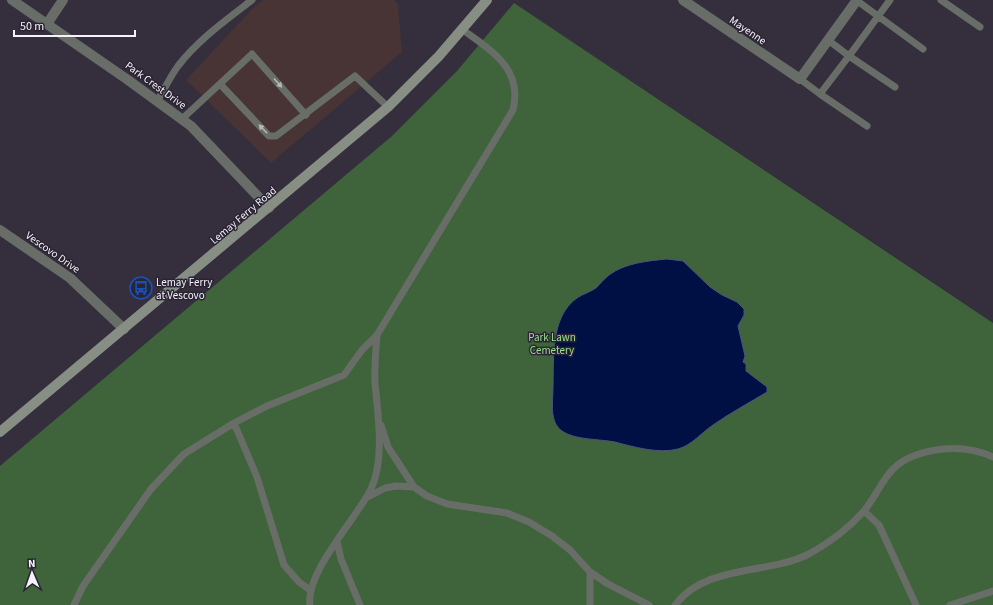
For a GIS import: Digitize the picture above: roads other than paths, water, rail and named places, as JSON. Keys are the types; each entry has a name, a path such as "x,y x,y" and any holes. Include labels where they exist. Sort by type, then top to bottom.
{"main road":[{"name":"Lemay Ferry Road","path":"0,432 388,107 416,82 463,30 487,0"}],"street":[{"name":"Park Crest Drive","path":"12,0 191,126 269,208"},
{"path":"47,24 63,0"},
{"path":"800,79 857,0"},
{"name":"Mayenne","path":"683,1 800,79"},
{"name":"Vescovo Drive","path":"0,230 70,278 124,329"}],"lane":[{"path":"157,101 177,67 192,50 210,33 252,0"},
{"path":"857,0 923,49"},
{"path":"820,94 850,56 890,0"},
{"path":"940,0 980,27"},
{"path":"74,605 83,586 151,489 184,454 234,423 267,406 344,376 362,350 377,335 514,110 517,96 516,86 505,65 496,54 463,30"},
{"path":"828,40 895,88"},
{"path":"182,119 252,54 306,115"},
{"path":"220,84 269,136 276,136 306,115 355,76 388,107"},
{"path":"800,79 867,126"},
{"path":"377,335 375,382 380,419 388,447 414,487 427,496 447,504 507,513 529,522 552,536 570,550 590,572 626,595 650,605"},
{"path":"310,605 311,584 372,487 379,450 380,419"},
{"path":"234,423 257,477 284,565 299,582 310,590"},
{"path":"675,605 682,596 702,583 729,574 782,563 808,554 832,540 864,511 891,470 899,462 917,454 958,447 978,450 993,457"},
{"path":"366,498 385,488 396,486 414,487"},
{"path":"864,511 879,525 916,605"},
{"path":"338,541 341,559 360,605"},
{"path":"590,572 590,605"},
{"path":"950,605 993,591"}],"place":[{"name":"Lemay Ferry at Vescovo","path":"141,288"}],"park label":[{"name":"Park Lawn Cemetery","path":"552,343"}]}
